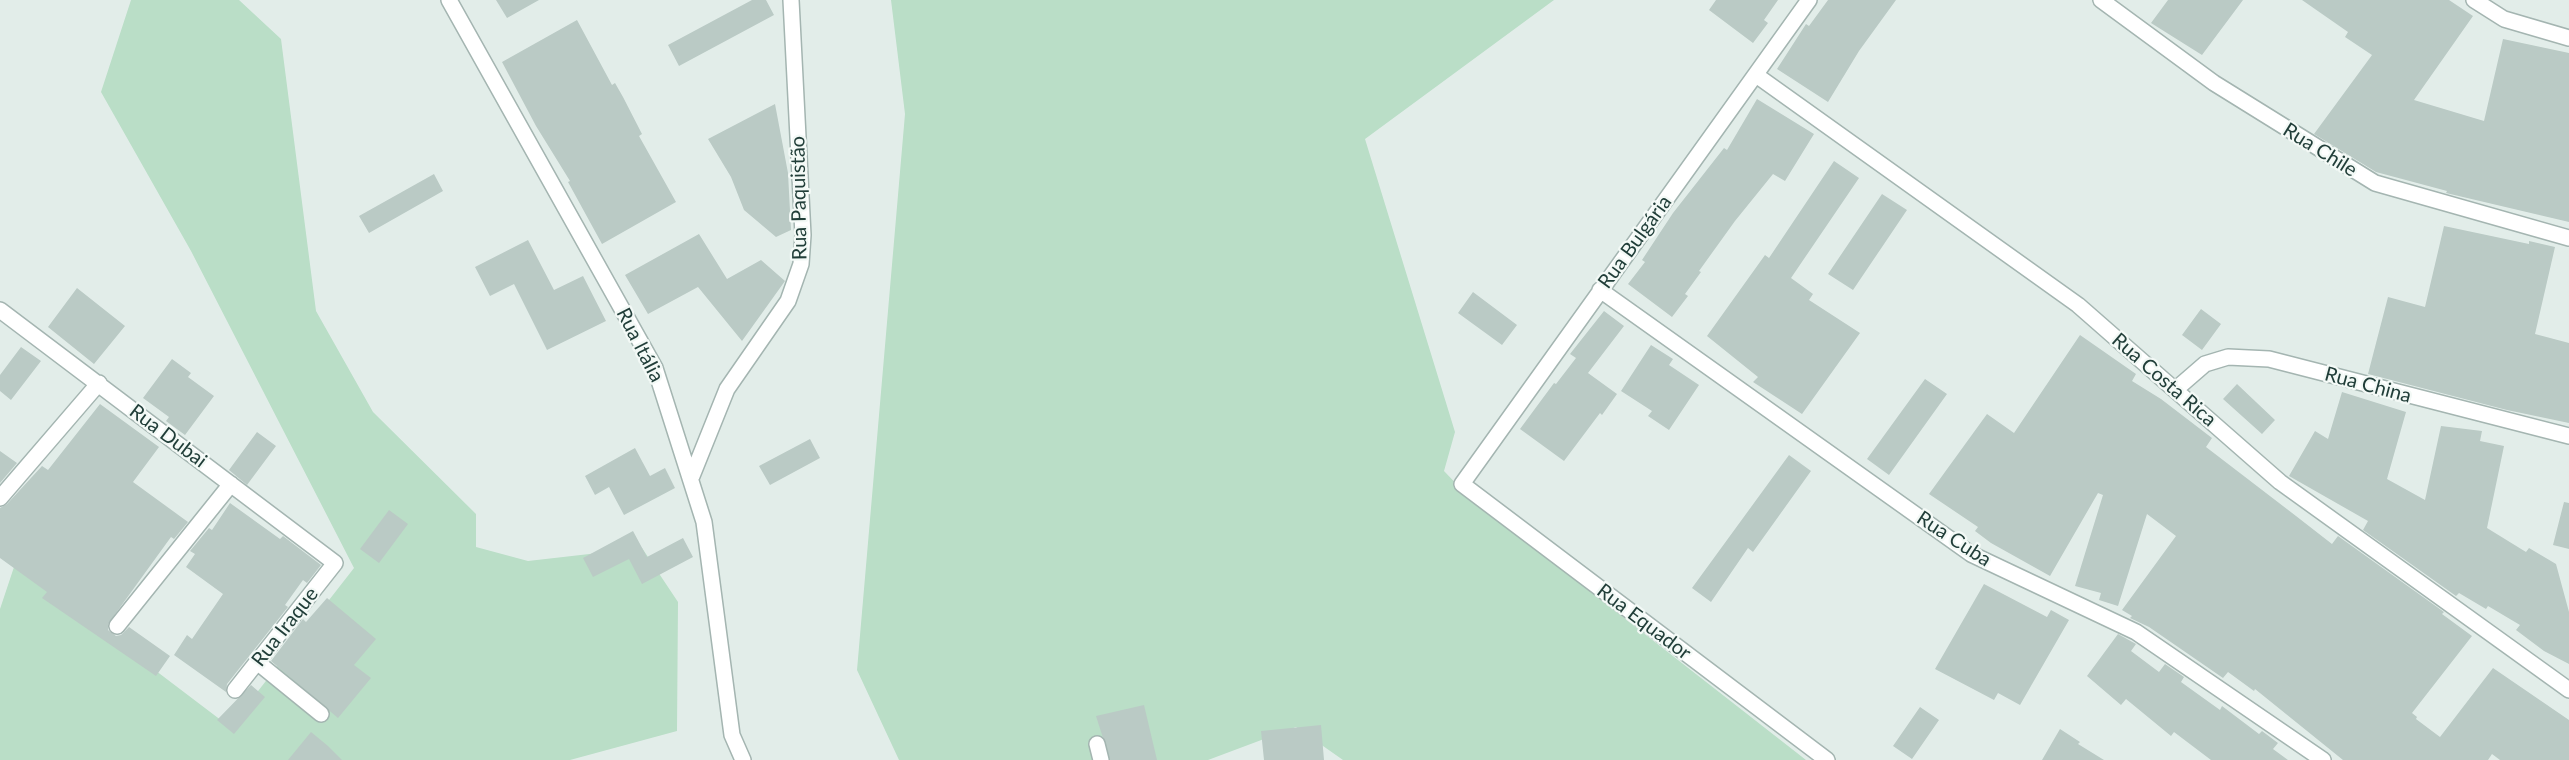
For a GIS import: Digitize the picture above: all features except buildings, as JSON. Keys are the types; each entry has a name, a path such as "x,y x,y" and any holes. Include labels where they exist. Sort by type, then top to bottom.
{"street":[{"name":"Rua Itália","path":"449,0 655,368 692,476 704,522 732,735 743,760"},
{"name":"Rua Paquistão","path":"692,476 727,389 788,302 801,264 803,235 791,0"},
{"name":"Rua Bulgária","path":"1462,484 1809,0"},
{"name":"Rua Chile","path":"2101,0 2214,83 2375,183 2569,238"},
{"path":"2474,0 2504,19 2569,38"},
{"name":"Rua Costa Rica","path":"1756,75 2078,305 2280,482 2569,690"},
{"name":"Rua Cuba","path":"1600,290 1971,554 2136,632 2323,760"},
{"name":"Rua Dubai","path":"0,310 335,563"},
{"name":"Rua China","path":"2175,390 2205,364 2228,357 2269,359 2569,436"},
{"path":"0,498 99,383"},
{"path":"117,626 231,484"},
{"name":"Rua Equador","path":"1462,484 1827,760"},
{"name":"Rua Iraque","path":"235,690 335,563"},
{"path":"257,662 321,714"},
{"path":"1097,744 1101,760"}],"green space":[{"path":"131,0 239,0 281,39 316,311 373,412 476,514 476,547 528,561 642,548 678,602 677,731 570,760 0,760 0,609 15,564 230,727 354,568 191,251 101,92"},
{"path":"891,0 1554,0 1365,139 1455,432 1444,471 1468,496 1806,760 1343,760 1296,727 1208,760 899,760 857,670 905,114"}]}
